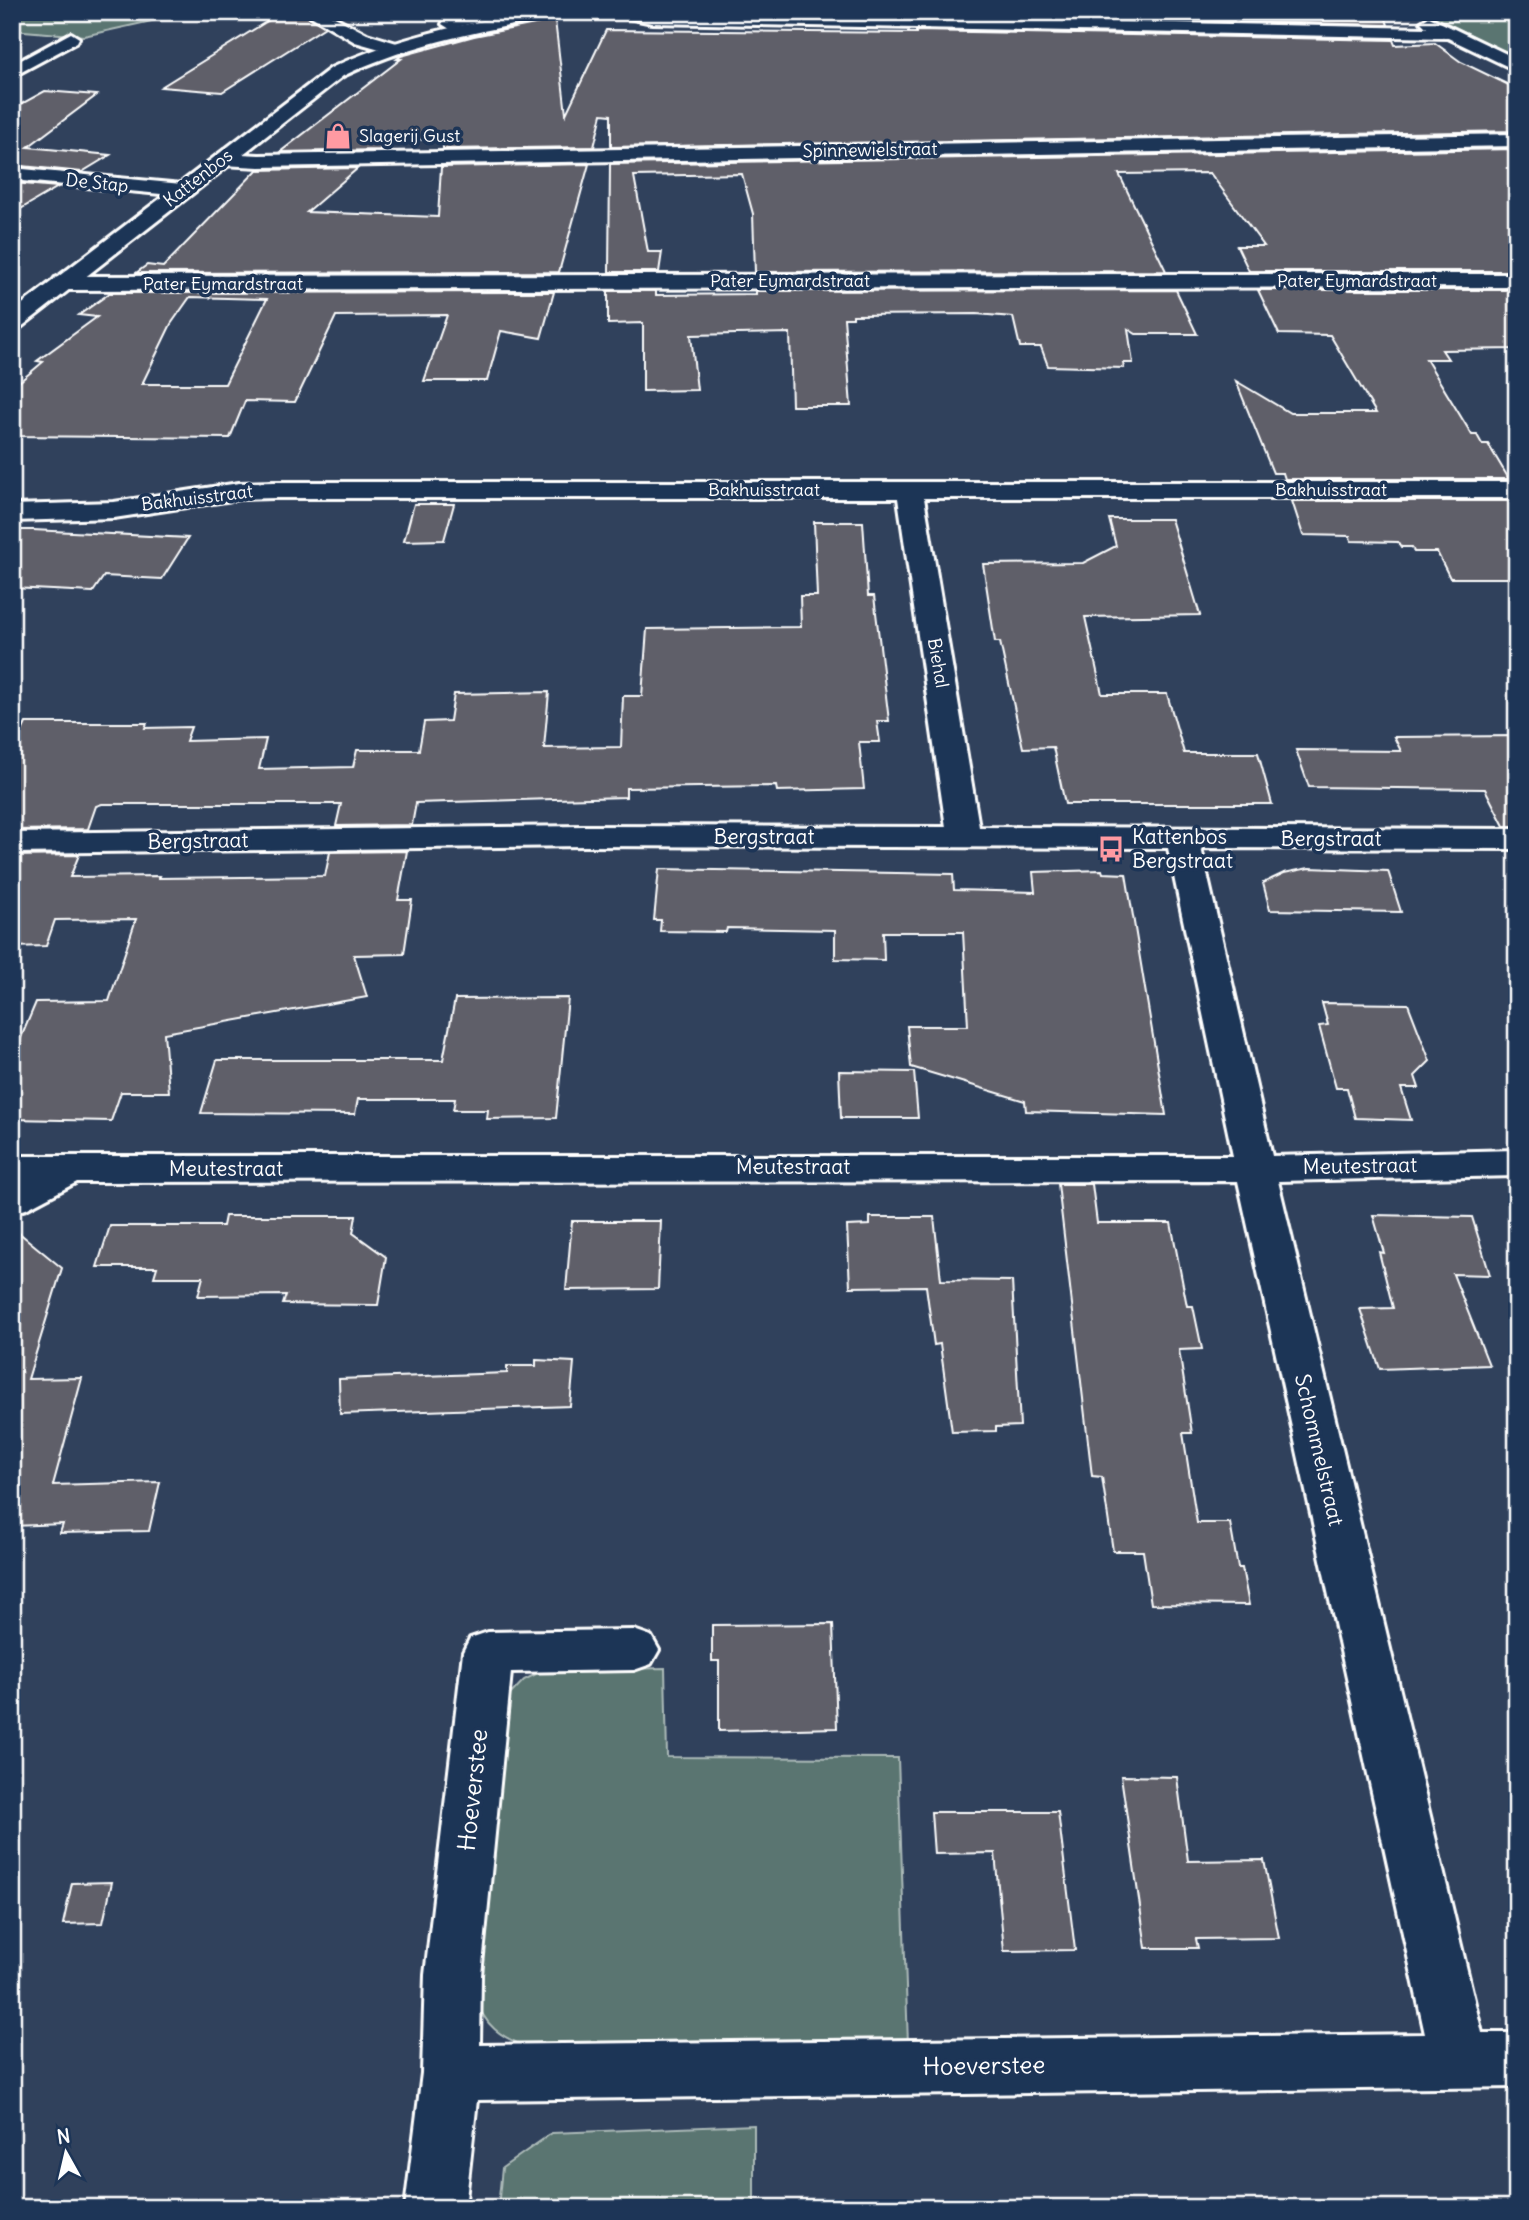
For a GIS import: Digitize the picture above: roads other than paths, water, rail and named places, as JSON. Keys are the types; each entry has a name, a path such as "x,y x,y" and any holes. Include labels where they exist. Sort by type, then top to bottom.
{"street":[{"path":"312,12 361,37 394,48"},
{"path":"450,24 496,12"},
{"name":"Kattenbos","path":"12,323 337,72 394,48 555,12"},
{"path":"621,12 652,18 1451,33"},
{"path":"1412,14 1517,66"},
{"path":"12,72 71,38"},
{"name":"Spinnewielstraat","path":"223,159 260,161 1517,140"},
{"name":"De Stap","path":"12,174 182,190"},
{"name":"Pater Eymardstraat","path":"63,283 1129,279 1517,281"},
{"name":"Bakhuisstraat","path":"12,513 91,512 239,491 274,489 1517,490"},
{"name":"Biehal","path":"910,490 964,837"},
{"name":"Bergstraat","path":"12,843 585,836 1517,839"},
{"name":"Schommelstraat","path":"1182,838 1460,2060"},
{"name":"Meutestraat","path":"12,1169 1256,1169 1517,1163"},
{"name":"Meutestraat","path":"12,1200 69,1170"},
{"name":"Hoeverstee","path":"435,2208 451,2073 453,1975 488,1652 634,1650"},
{"name":"Hoeverstee","path":"451,2073 1517,2060"}],"place":[{"name":"Slagerij Gust","path":"338,136"},
{"name":"Kattenbos Bergstraat","path":"1111,849"}]}
